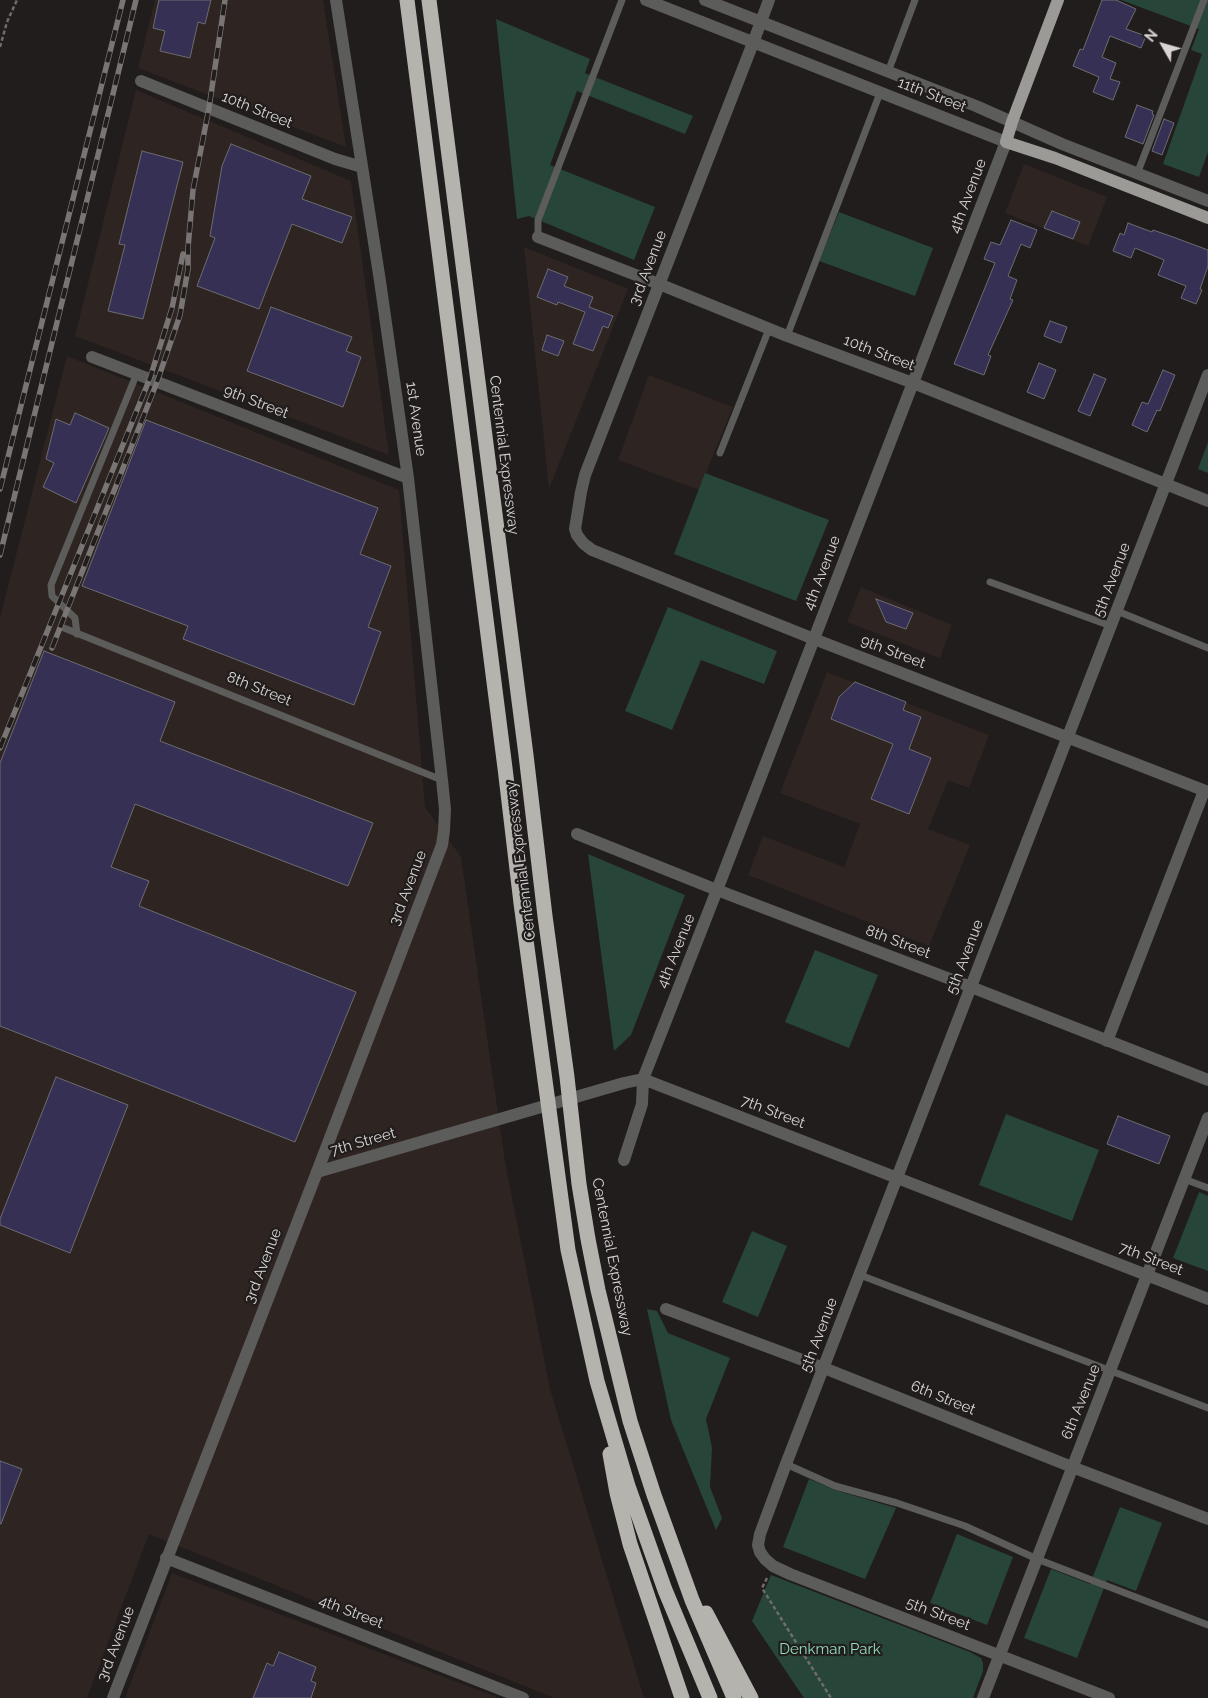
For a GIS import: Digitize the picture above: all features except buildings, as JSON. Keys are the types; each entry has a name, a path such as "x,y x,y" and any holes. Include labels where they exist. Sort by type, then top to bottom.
{"highway":[{"name":"Centennial Expressway","path":"407,0 521,903 568,1250 597,1381 625,1477 662,1581 710,1698"},
{"name":"Centennial Expressway","path":"429,0 588,1239 616,1370 630,1421 672,1549 734,1698"},
{"path":"597,1381 617,1493 630,1544 682,1698"},
{"path":"672,1549 751,1698"}],"main road":[{"name":"4th Avenue","path":"1006,142 1058,0"},
{"name":"11th Street","path":"1006,142 1055,158 1208,218"}],"street":[{"name":"1st Avenue","path":"336,0 380,281 408,478 445,809 442,845"},
{"name":"11th Street","path":"646,0 1006,142"},
{"name":"11th Street","path":"705,0 1208,201"},
{"name":"3rd Avenue","path":"575,529 581,492 586,475 769,0"},
{"name":"10th Street","path":"141,81 335,159 362,167"},
{"name":"4th Avenue","path":"624,1160 642,1104 643,1079 1006,142"},
{"name":"10th Street","path":"538,237 1208,501"},
{"name":"9th Street","path":"92,357 408,478"},
{"name":"5th Avenue","path":"760,1552 758,1545 760,1534 786,1464 1208,375"},
{"name":"9th Street","path":"575,529 583,543 592,550 814,639 1206,791"},
{"path":"1107,1041 1206,791"},
{"name":"8th Street","path":"576,834 1208,1080"},
{"name":"3rd Avenue","path":"112,1698 442,845"},
{"name":"7th Street","path":"317,1172 624,1082 643,1079 1208,1299"},
{"name":"6th Avenue","path":"983,1698 1208,1118"},
{"name":"6th Street","path":"666,1309 824,1368 1208,1519"},
{"name":"5th Street","path":"760,1552 765,1560 773,1566 1109,1698"},
{"name":"4th Street","path":"166,1558 524,1698"}],"lane":[{"path":"538,237 538,220 622,0"},
{"path":"888,72 915,0"},
{"path":"1137,174 1204,0"},
{"path":"786,336 880,93"},
{"path":"720,453 769,329"},
{"path":"77,634 74,618 52,596 51,585 137,374"},
{"path":"990,582 1111,626"},
{"path":"1117,611 1208,648"},
{"name":"8th Street","path":"64,628 442,780"},
{"path":"1184,1179 1208,1188"},
{"path":"860,1274 1208,1408"},
{"path":"786,1464 835,1486 897,1502 965,1526 1037,1560 1208,1626"}],"path":[{"path":"0,47 7,22 17,0"},
{"path":"773,1566 762,1588 830,1698"}],"shaded area":[{"path":"155,0 323,0 346,147 138,68"},
{"path":"136,90 351,181 389,455 75,336"},
{"path":"1024,164 1107,197 1088,246 1005,213"},
{"path":"524,247 628,289 549,489"},
{"path":"67,356 399,490 425,807 461,857 505,1162 550,1389 644,1698 554,1698 149,1534 87,1698 0,1698 0,618"},
{"path":"649,375 733,407 699,490 618,460"},
{"path":"861,587 952,625 940,658 847,622"},
{"path":"827,672 989,735 969,788 948,780 928,829 970,845 929,946 748,875 763,836 844,867 860,824 780,793"},
{"path":"172,1573 499,1698 125,1698"}],"green space":[{"path":"1121,0 1208,0 1208,152 1199,177 1163,164 1202,54 1191,50 1199,29"},
{"path":"496,19 590,59 585,73 693,116 685,134 577,91 550,165 655,207 634,260 529,216 517,219"},
{"path":"839,212 933,248 915,296 819,261"},
{"path":"1208,442 1208,473 1198,469"},
{"path":"705,473 829,520 796,601 674,554"},
{"path":"668,607 777,651 764,684 701,660 672,730 625,711"},
{"path":"588,854 685,895 631,1035 614,1051"},
{"path":"815,950 878,975 849,1048 785,1022"},
{"path":"1006,1114 1099,1150 1072,1221 979,1185"},
{"path":"1199,1192 1208,1196 1208,1271 1173,1258"},
{"path":"752,1231 787,1246 758,1317 722,1302"},
{"path":"647,1309 657,1311 668,1333 730,1358 706,1419 712,1448 710,1487 722,1518 716,1530 671,1420"},
{"path":"809,1479 835,1490 896,1508 865,1579 783,1547"},
{"path":"1120,1507 1162,1523 1136,1591 1107,1580 1077,1658 1024,1638 1051,1569 1090,1584"},
{"path":"957,1534 1013,1557 987,1625 930,1603"},
{"name":"Denkman Park","path":"771,1575 970,1652 981,1658 983,1671 973,1698 804,1698 752,1621"}],"railway":[{"path":"0,489 123,0"},
{"path":"0,555 136,0"},
{"path":"52,648 157,382 180,315 188,269 193,190 209,108 225,0"},
{"path":"0,748 150,378 172,308 183,254"}]}
